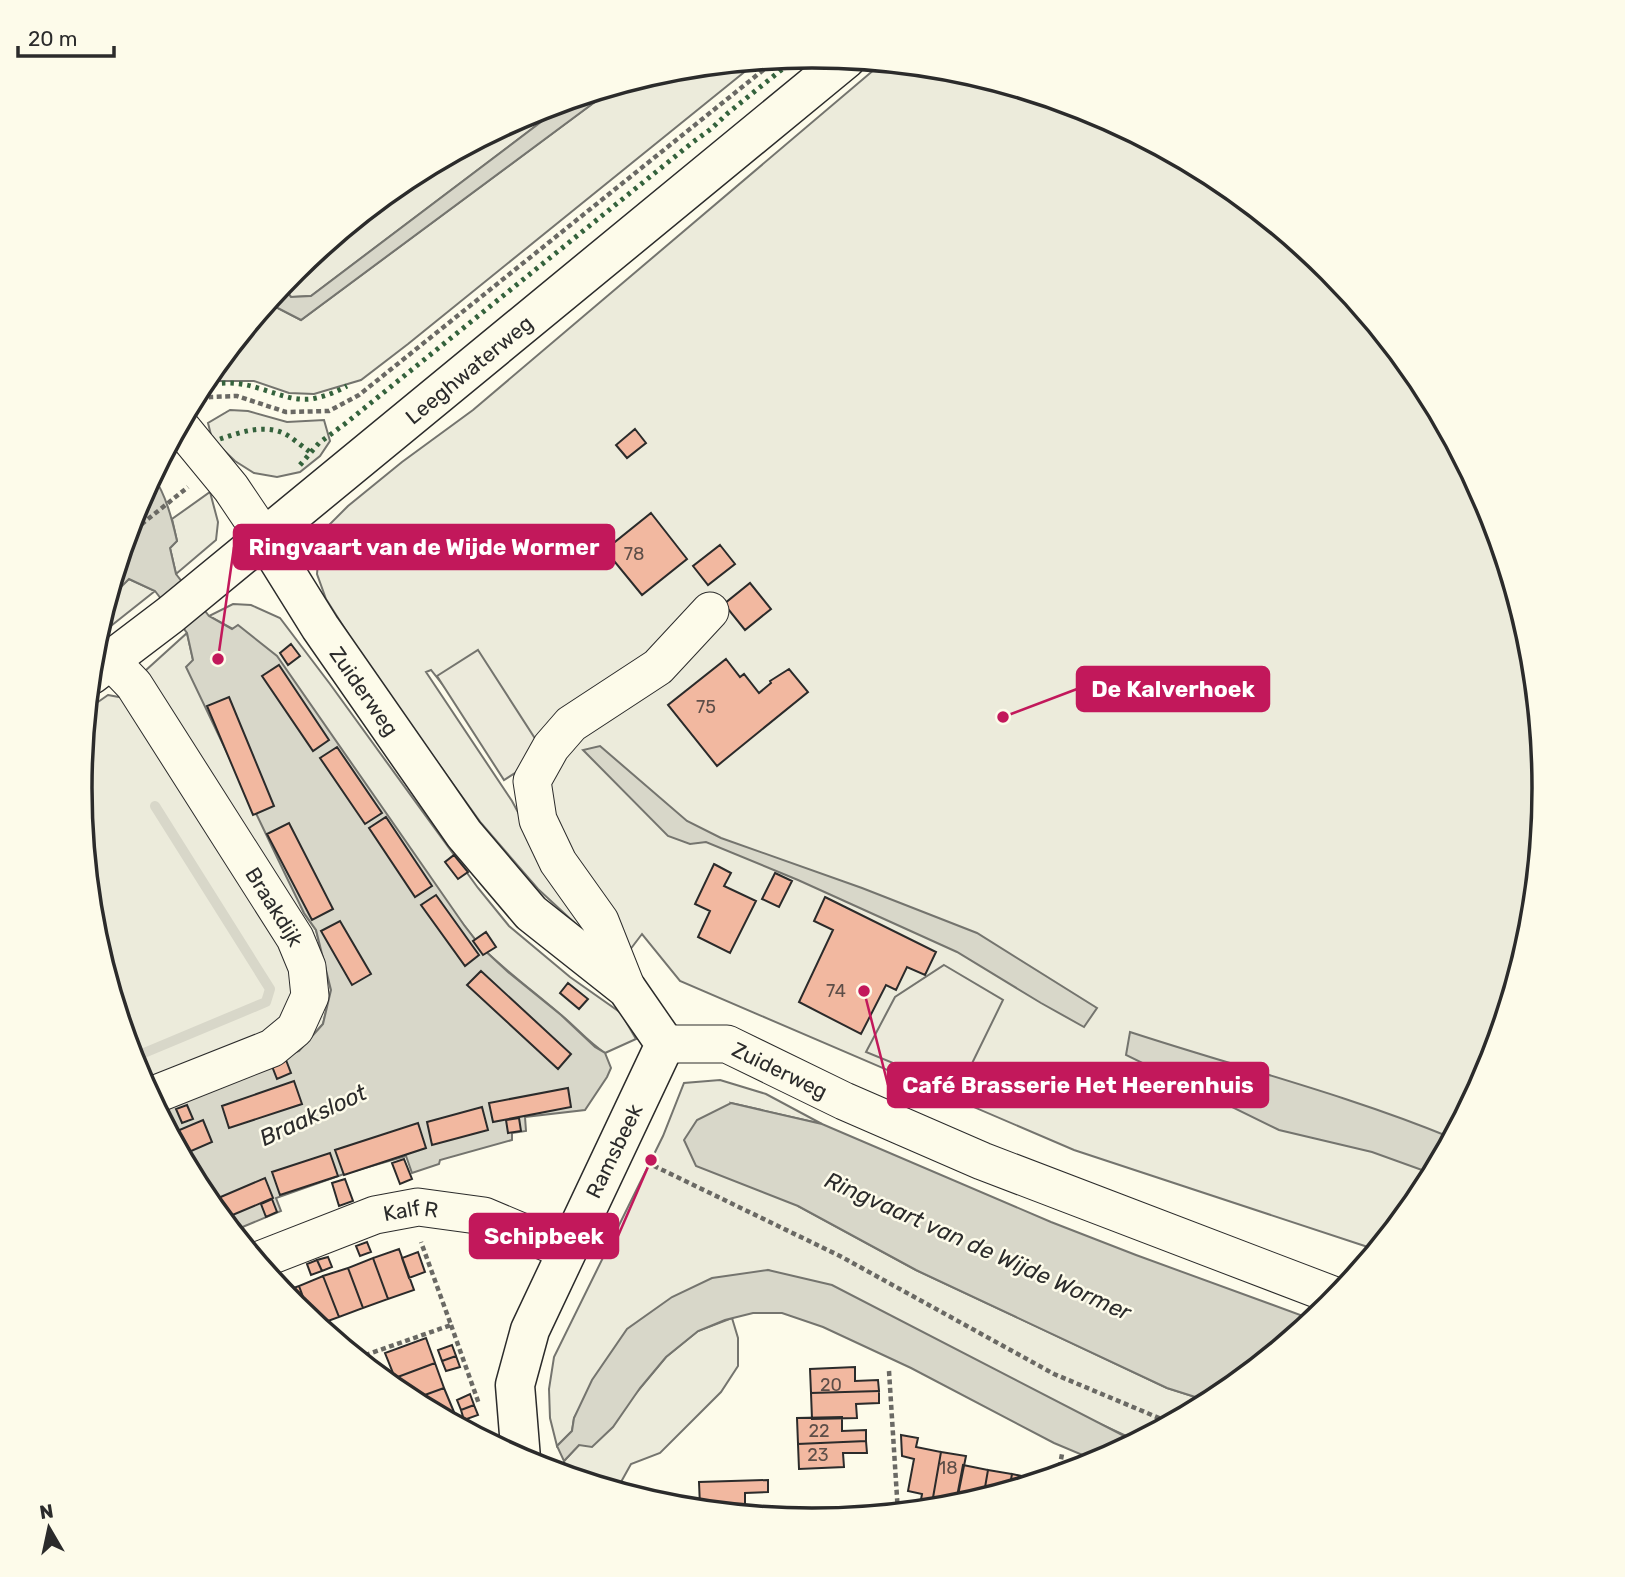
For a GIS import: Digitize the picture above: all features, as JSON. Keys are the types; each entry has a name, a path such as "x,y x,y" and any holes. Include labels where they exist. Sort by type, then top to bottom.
{"main road":[{"name":"Leeghwaterweg","path":"103,667 170,615 834,69"},
{"name":"Zuiderweg","path":"264,537 320,627 464,834 531,914 627,989 665,1044"},
{"name":"Ramsbeek","path":"520,1446 516,1385 530,1330 665,1044"}],"street":[{"path":"193,422 230,488 264,537"},
{"path":"627,989 600,920 558,862 538,820 532,781 551,747 571,724 658,667 710,611"},
{"name":"Braakdijk","path":"102,669 134,685 295,938 307,967 310,996 295,1030 272,1048 160,1092"},
{"name":"Zuiderweg","path":"665,1044 727,1044 844,1101 982,1161 1327,1293"},
{"name":"Kalf R","path":"266,1257 375,1215 418,1207 484,1216 567,1251"}],"path":[{"path":"206,400 210,397 237,396 286,412 329,411 359,396 765,70"},
{"path":"143,523 198,480"},
{"path":"617,1148 840,1256 1054,1374 1160,1419"},
{"path":"420,1238 481,1409"},
{"path":"367,1354 451,1325"},
{"path":"889,1371 897,1504"},
{"path":"1060,1465 1062,1454"}],"shaded area":[{"path":"872,71 907,74 999,93 1088,123 1173,165 1213,190 1251,217 1322,279 1384,350 1411,388 1436,428 1478,513 1495,557 1519,648 1531,741 1533,788 1527,883 1519,929 1495,1020 1478,1064 1436,1149 1411,1189 1367,1247 1074,1150 680,981 642,934 626,955 552,822 431,670 426,672 512,801 543,859 591,938 538,889 481,823 371,670 326,599 317,574 320,538 325,529 348,506 402,462 473,410"},
{"path":"745,72 361,380 314,394 289,393 254,381 219,381 277,308 301,320 595,102 672,82"},
{"path":"542,121 311,296 291,297 289,294 303,279 338,247 412,190 452,165"},
{"path":"230,410 248,411 287,422 324,420 330,441 320,456 300,472 277,477 254,473 235,461 212,439 208,423"},
{"path":"210,492 218,522 216,540 176,574 170,548 177,541 172,519"},
{"path":"129,579 155,591 111,626 117,602 122,585"},
{"path":"233,604 251,605 280,618 478,888 509,926 570,977 621,1013 636,1039 605,1053 481,947 233,629 209,616"},
{"path":"187,633 193,660 304,913 316,930 331,990 323,1024 299,1051 294,1045 318,997 145,671"},
{"path":"478,650 545,754 504,780 437,676"},
{"path":"108,695 124,698 218,838 299,982 273,1037 156,1084 130,1020 106,929 98,883 92,788 97,703"},
{"path":"944,965 1003,1000 959,1090 866,1052 895,997"},
{"path":"720,1080 766,1094 822,1124 731,1103 798,1206 916,1270 1167,1388 1196,1397 1126,1436 768,1270 583,1402 574,1418 572,1431 557,1446 550,1418 549,1389 554,1357 663,1136 684,1083"},
{"path":"732,1318 738,1338 738,1366 721,1392 660,1453 631,1464 621,1482 565,1465 564,1461 579,1445 627,1404 666,1357 698,1331"}],"water":[{"path":"595,102 301,320 277,308 289,294 291,297 311,296 542,121"},
{"name":"Braaksloot","path":"159,486 177,541 170,548 176,574 209,616 232,629 238,625 277,656 481,947 605,1053 611,1068 585,1110 525,1117 526,1131 512,1133 512,1140 440,1160 439,1164 412,1173 406,1156 344,1174 276,1198 281,1211 241,1227 189,1149 166,1104 299,1051 323,1024 331,990 316,930 304,913 186,667 193,660 187,633 155,591 129,579 122,586 130,557"},
{"path":"600,746 687,821 721,838 862,888 977,933 1097,1008 1084,1027 957,952 798,880 706,842 690,844 668,836 583,750"},
{"path":"1130,1032 1333,1095 1443,1135 1423,1170 1372,1152 1279,1130 1126,1055"},
{"path":"731,1103 822,1124 1051,1222 1303,1316 1251,1360 1196,1397 1167,1388 916,1270 798,1206 696,1166 684,1140 697,1120"},
{"path":"768,1270 832,1285 1125,1437 1084,1456 1054,1443 911,1368 823,1327 782,1313 753,1313 698,1331 666,1357 613,1427 592,1447 579,1445 564,1461 557,1446 572,1431 574,1418 592,1380 627,1329 672,1297 712,1278"}],"building":[{"path":"635,429 646,443 627,458 616,445"},
{"path":"651,513 687,559 642,595 605,550"},
{"path":"720,545 735,564 708,585 693,566"},
{"path":"750,583 771,609 745,630 724,604"},
{"path":"291,644 300,656 288,665 280,653"},
{"path":"726,659 740,677 744,674 759,693 770,681 789,669 808,692 717,766 668,705"},
{"path":"279,665 329,740 313,751 262,676"},
{"path":"229,697 274,806 253,815 207,706"},
{"path":"337,747 382,813 365,824 320,758"},
{"path":"386,817 432,886 415,897 369,828"},
{"path":"289,823 333,909 312,920 267,834"},
{"path":"454,855 468,872 458,879 445,862"},
{"path":"714,864 731,873 724,886 756,901 730,953 698,937 710,911 695,904"},
{"path":"775,873 792,881 779,907 762,899"},
{"path":"436,895 479,955 465,966 421,905"},
{"path":"825,897 936,952 925,975 907,967 896,990 886,985 861,1034 799,1002 833,930 814,921"},
{"path":"340,921 371,974 352,985 321,931"},
{"path":"486,932 496,947 483,955 473,941"},
{"path":"481,971 571,1054 558,1069 467,985"},
{"path":"568,983 588,999 579,1009 560,993"},
{"path":"284,1055 291,1073 277,1079 270,1061"},
{"path":"294,1081 302,1104 229,1128 222,1106"},
{"path":"568,1088 571,1107 493,1122 489,1103"},
{"path":"187,1105 193,1119 182,1123 176,1109"},
{"path":"482,1107 488,1130 432,1145 427,1122"},
{"path":"519,1118 521,1131 508,1133 506,1120"},
{"path":"203,1120 212,1142 190,1151 179,1130"},
{"path":"418,1123 426,1148 344,1175 335,1150"},
{"path":"330,1153 338,1176 280,1195 272,1172"},
{"path":"404,1159 412,1179 400,1184 392,1163"},
{"path":"265,1178 273,1198 232,1215 220,1197"},
{"path":"345,1179 353,1201 339,1206 332,1183"},
{"path":"272,1199 277,1212 266,1217 261,1204"},
{"path":"367,1242 371,1252 360,1256 356,1246"},
{"path":"399,1249 414,1290 388,1299 373,1258"},
{"path":"418,1252 425,1272 409,1278 402,1258"},
{"path":"328,1257 332,1267 322,1271 317,1260"},
{"path":"373,1258 388,1299 363,1308 348,1268"},
{"path":"317,1260 322,1271 311,1275 307,1264"},
{"path":"348,1268 363,1308 339,1317 323,1276"},
{"path":"323,1276 339,1317 328,1321 304,1299 299,1286"},
{"path":"299,1286 304,1299 303,1298 294,1288"},
{"path":"426,1338 435,1363 398,1377 393,1374 385,1353"},
{"path":"452,1345 456,1356 442,1361 438,1350"},
{"path":"456,1356 460,1367 446,1371 442,1361"},
{"path":"435,1363 444,1388 425,1395 398,1377"},
{"path":"855,1367 855,1381 878,1380 879,1391 811,1393 810,1369"},
{"path":"444,1388 454,1412 452,1412 425,1395"},
{"path":"879,1391 879,1403 856,1404 857,1418 812,1419 811,1393"},
{"path":"470,1394 474,1405 461,1410 457,1400"},
{"path":"474,1405 478,1415 466,1419 461,1410"},
{"path":"842,1417 842,1431 866,1430 866,1441 798,1444 797,1418"},
{"path":"901,1435 918,1438 916,1447 941,1452 933,1499 921,1501 922,1494 908,1491 914,1459 902,1456"},
{"path":"866,1441 867,1453 843,1453 844,1467 799,1469 798,1444"},
{"path":"941,1452 966,1456 958,1494 933,1499"},
{"path":"963,1465 988,1470 985,1487 957,1494"},
{"path":"988,1470 1012,1474 1011,1481 985,1487"},
{"path":"1012,1474 1025,1477 1011,1481"},
{"path":"768,1480 768,1492 745,1493 745,1505 718,1503 700,1500 699,1482"}],"waterway":[{"path":"143,1053 266,1002 270,989 155,806"}],"hedge":[{"path":"300,465 319,443 782,69"},
{"path":"217,384 251,386 291,398 304,399 325,396 347,386"},
{"path":"220,439 254,430 279,431 310,452"}],"place":[{"name":"Ringvaart van de Wijde Wormer","path":"218,659"},
{"name":"De Kalverhoek","path":"1003,717"},
{"name":"Café Brasserie Het Heerenhuis","path":"864,991"},
{"name":"Schipbeek","path":"651,1160"}]}
